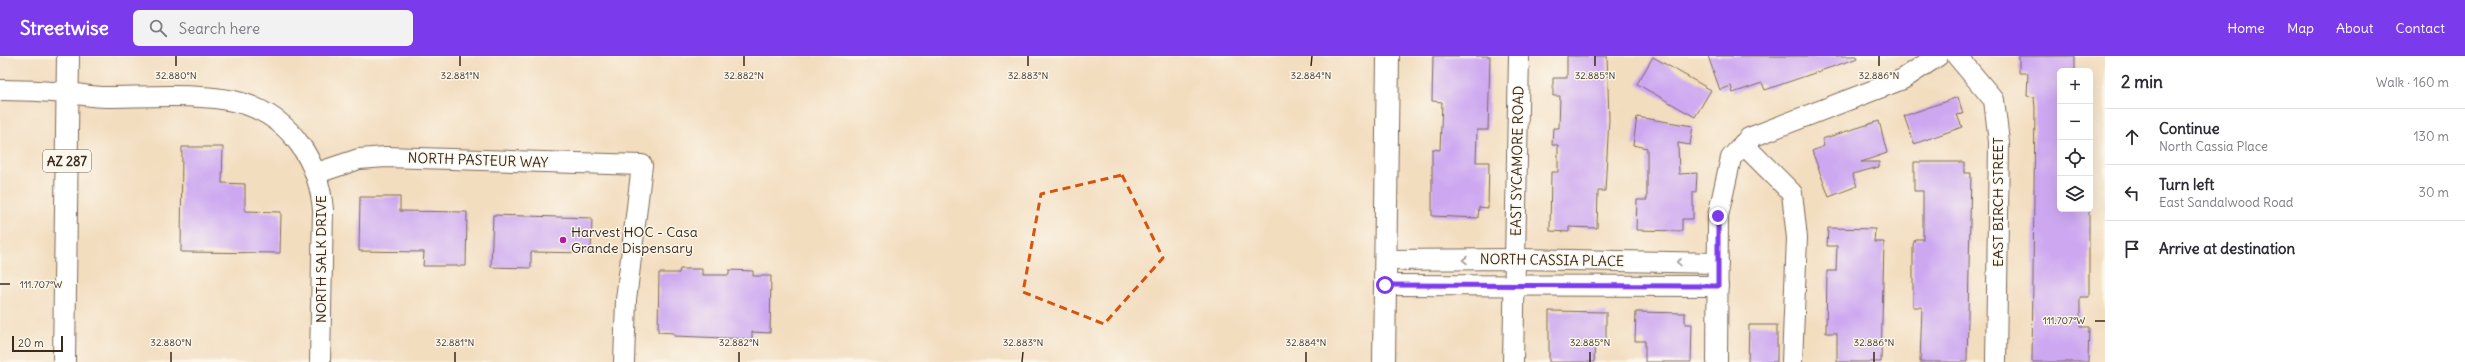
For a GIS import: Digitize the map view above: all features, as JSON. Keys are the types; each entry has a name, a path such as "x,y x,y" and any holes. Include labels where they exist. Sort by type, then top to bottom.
{"street":[{"name":"AZ 287","path":"64,362 68,56"},
{"path":"1384,362 1388,56"},
{"name":"EAST SYCAMORE ROAD","path":"1514,362 1519,56"},
{"path":"1717,362 1720,209 1731,158 1749,138 1903,79 1938,56"},
{"name":"EAST BIRCH STREET","path":"1957,56 1994,100 1998,135 1996,362"},
{"name":"NORTH SALK DRIVE","path":"0,90 68,93 100,97 215,99 245,104 266,114 288,130 304,150 317,173 323,210 320,362"},
{"path":"1743,144 1792,194 1797,238 1792,362"},
{"name":"NORTH PASTEUR WAY","path":"317,173 359,159 386,157 642,165 626,300 624,362"},
{"name":"NORTH CASSIA PLACE","path":"1386,260 1516,259 1718,263"},
{"name":"NORTH CASSIA PLACE","path":"1385,285 1718,286"}],"highlighted area":[{"path":"1122,175 1163,258 1104,324 1023,292 1041,194"}],"building":[{"path":"1433,56 1490,56 1488,130 1477,130 1476,162 1489,162 1488,208 1479,207 1478,218 1432,216 1432,149 1440,150 1442,102 1432,101"},
{"path":"1567,56 1607,56 1609,119 1605,191 1598,191 1597,228 1569,227 1569,232 1550,231 1551,172 1558,172 1558,145 1552,145 1553,128 1559,128 1560,96 1553,96 1553,78 1567,78"},
{"path":"1708,56 1857,56 1858,58 1765,90 1762,83 1733,93 1731,86 1720,90"},
{"path":"2019,56 2075,56 2075,68 2057,68 2057,212 2089,212 2089,297 2080,297 2080,327 2089,327 2088,362 2032,362 2035,108 2034,97 2027,96 2028,73 2019,73"},
{"path":"1653,57 1711,90 1695,117 1637,84"},
{"path":"1958,97 1963,114 1957,115 1962,127 1914,144 1904,116"},
{"path":"1637,117 1693,126 1690,145 1678,143 1679,174 1697,173 1696,192 1693,192 1693,219 1682,219 1682,231 1636,230 1637,200 1647,200 1647,148 1633,145"},
{"path":"1879,121 1887,153 1861,162 1879,162 1879,167 1852,174 1857,186 1829,197 1812,151 1824,146 1822,139"},
{"path":"182,147 223,147 222,183 245,184 245,211 281,212 280,253 181,252"},
{"path":"1914,162 1964,162 1964,173 1971,173 1967,362 1920,362 1922,307 1913,307 1913,245 1915,239 1923,239 1923,191 1914,191"},
{"path":"360,197 400,197 400,211 467,212 466,266 423,266 424,252 359,251"},
{"path":"493,215 592,218 591,253 531,252 531,268 491,267"},
{"path":"1828,228 1875,229 1874,242 1884,242 1881,362 1837,362 1837,333 1826,333 1827,271 1836,271 1837,246 1827,246"},
{"path":"680,269 702,269 702,275 729,275 729,270 753,271 753,276 771,276 770,333 752,332 752,339 674,336 674,333 658,332 659,273 679,273"},
{"path":"1549,311 1606,312 1606,341 1595,341 1594,362 1549,362"},
{"path":"1636,312 1685,313 1685,324 1692,324 1691,362 1645,362 1645,341 1635,341"},
{"path":"1749,325 1777,325 1777,362 1748,362"}],"place":[{"name":"Harvest HOC - Casa Grande Dispensary","path":"563,240"}],"route":[{"path":"1385,285 1718,286 1718,216"}]}
